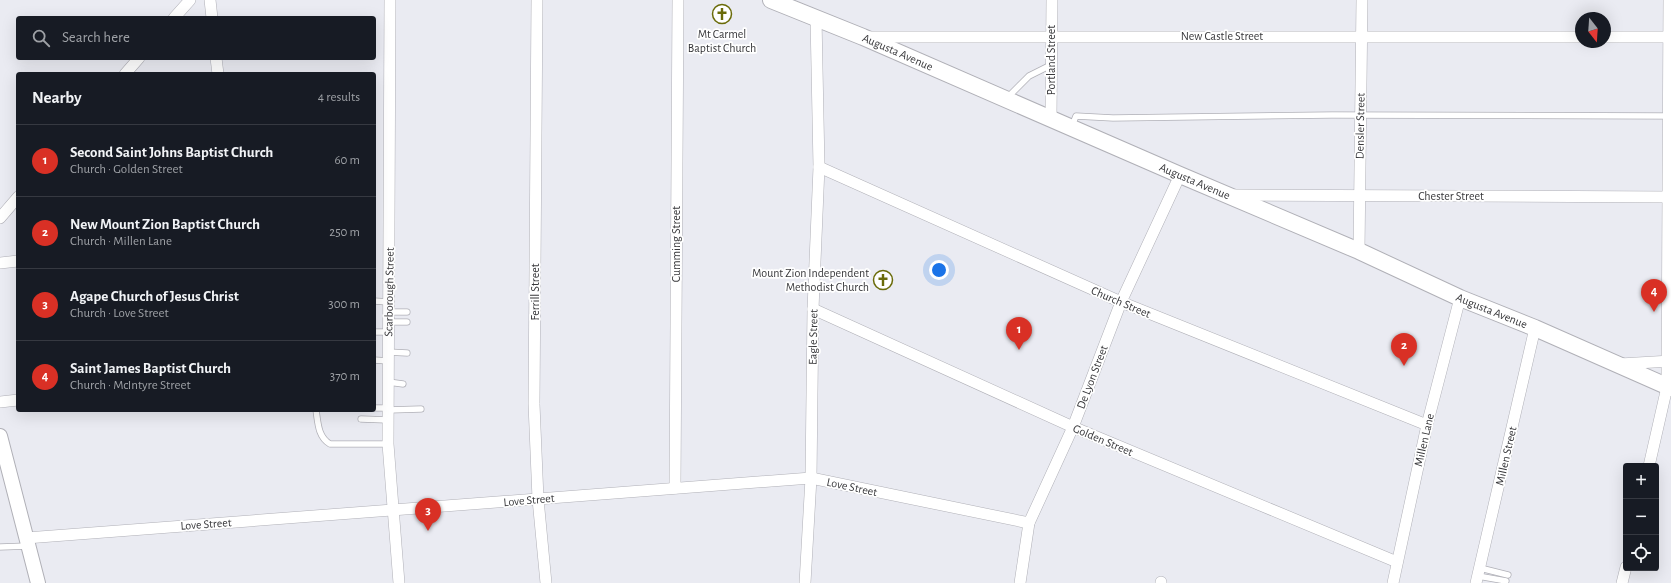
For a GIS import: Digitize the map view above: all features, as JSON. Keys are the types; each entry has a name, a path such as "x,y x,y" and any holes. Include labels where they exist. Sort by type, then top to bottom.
{"main road":[{"name":"Augusta Avenue","path":"771,0 863,37 1180,175 1230,195 1359,251 1460,298 1535,328 1669,387"}],"street":[{"path":"176,16 190,0"},
{"path":"210,0 212,16"},
{"name":"Scarborough Street","path":"390,0 388,444 392,510 399,583"},
{"name":"Ferrill Street","path":"537,0 534,404 538,499 546,583"},
{"name":"Cumming Street","path":"675,488 678,0"},
{"name":"Portland Street","path":"1051,119 1052,0"},
{"name":"Densler Street","path":"1359,251 1362,0"},
{"path":"1650,463 1669,387 1669,0"},
{"name":"Eagle Street","path":"805,583 811,478 813,309 819,167 816,18"},
{"name":"New Castle Street","path":"863,37 1575,36"},
{"path":"1611,37 1670,37"},
{"path":"127,72 137,60"},
{"path":"216,60 218,72"},
{"name":"Church Street","path":"819,167 1121,302 1427,425"},
{"name":"De Lyon Street","path":"1020,583 1029,523 1073,427 1121,302 1180,175"},
{"name":"Chester Street","path":"1230,195 1669,197"},
{"path":"0,218 16,199"},
{"path":"0,263 16,261"},
{"name":"Millen Lane","path":"1393,583 1427,425 1460,298"},
{"name":"Golden Street","path":"813,309 1073,427 1397,562"},
{"name":"Millen Street","path":"1478,575 1535,328"},
{"name":"Augusta Avenue","path":"1617,364 1669,361"},
{"path":"0,402 16,400"},
{"path":"0,436 38,583"},
{"name":"Love Street","path":"27,542 392,510 811,478 1029,523"},
{"path":"1622,583 1625,571"}],"lane":[{"path":"1006,100 1011,93 1029,76 1051,65"},
{"path":"1071,128 1076,116 1113,118 1360,115 1670,116"},
{"path":"376,304 388,317 407,322"},
{"path":"376,330 388,317 407,312"},
{"path":"376,359 407,353"},
{"path":"388,382 403,384"},
{"path":"376,409 388,413"},
{"path":"361,419 388,413 421,409"},
{"path":"316,412 323,440 330,444 388,444"},
{"path":"0,547 27,542"},
{"path":"1478,575 1506,578"}],"place":[{"name":"Mt Carmel Baptist Church","path":"722,14"},
{"name":"Mount Zion Independent Methodist Church","path":"883,280"},
{"name":"Saint James Baptist Church","path":"1654,312"},
{"name":"Second Saint Johns Baptist Church","path":"1019,350"},
{"name":"New Mount Zion Baptist Church","path":"1404,366"},
{"name":"Agape Church of Jesus Christ","path":"428,531"}]}
